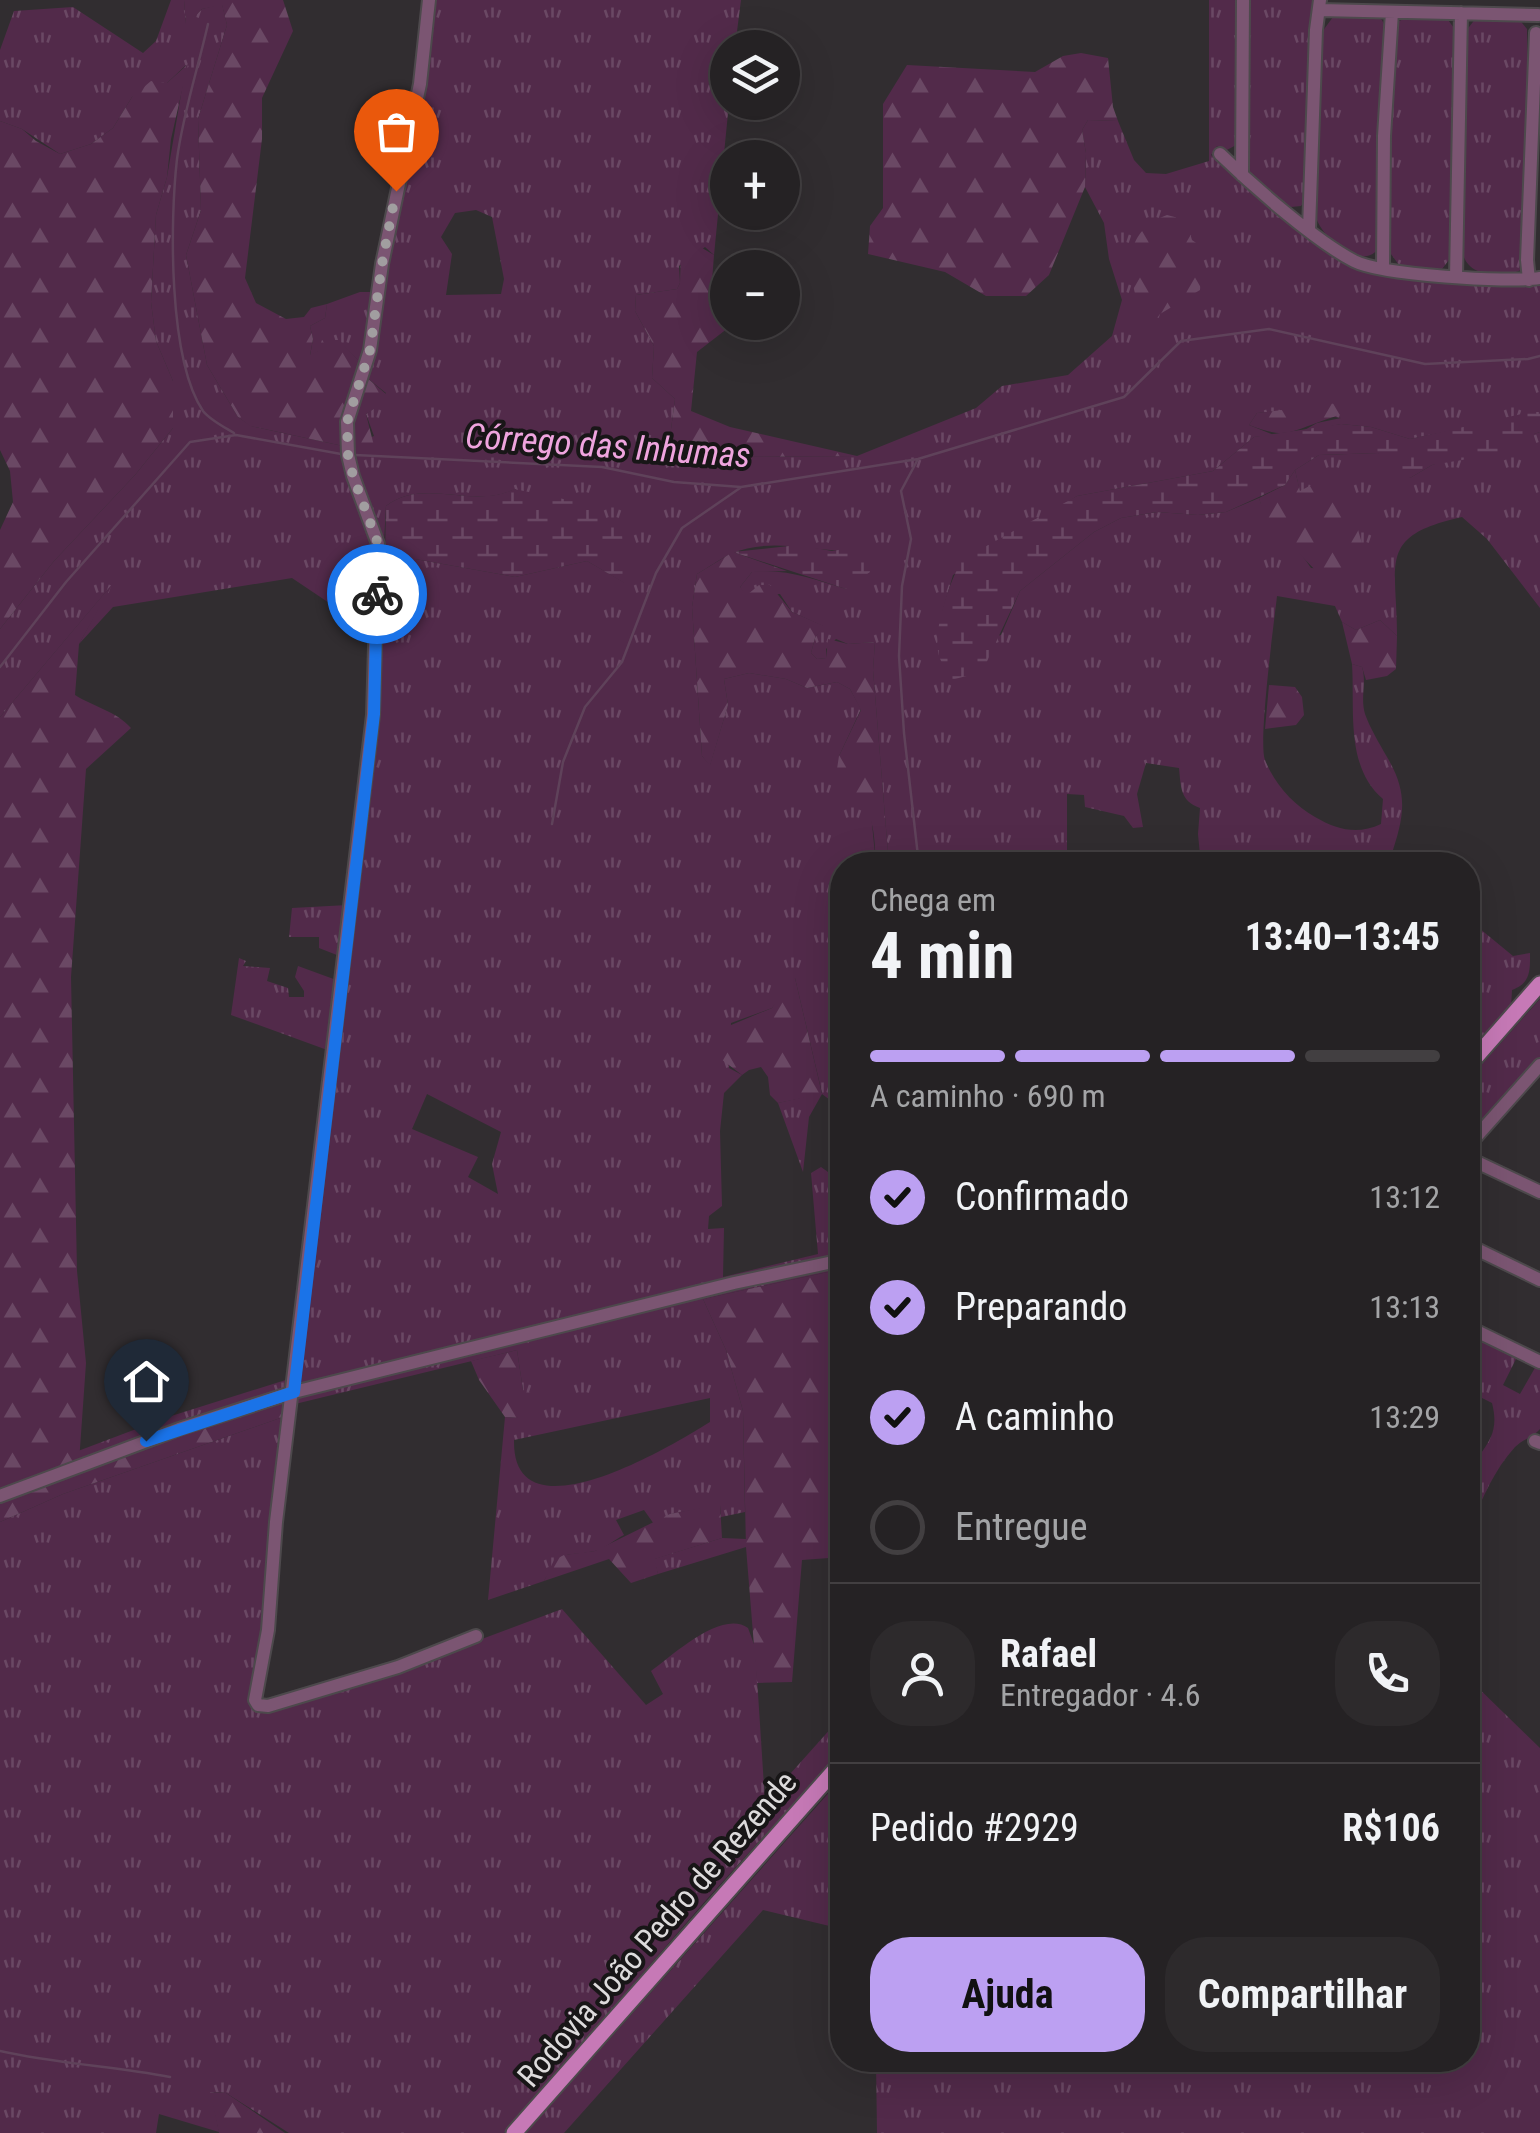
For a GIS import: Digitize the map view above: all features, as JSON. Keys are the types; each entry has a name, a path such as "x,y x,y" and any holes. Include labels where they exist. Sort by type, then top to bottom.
{"main road":[{"path":"1480,1052 1540,984"},
{"name":"Rodovia João Pedro de Rezende","path":"514,2133 830,1776"}],"street":[{"path":"430,0 420,84 382,264 370,350 347,422 353,476 378,544 374,714 276,1522 268,1630 256,1704 268,1706 398,1666 476,1636"},
{"path":"1242,175 1243,0"},
{"path":"1220,154 1309,229 1356,262 1456,277 1535,279 1527,260 1538,31 1519,14 1392,12 1320,5 1309,229"},
{"path":"1383,268 1384,136 1392,12"},
{"path":"1456,277 1461,13"},
{"path":"1480,1132 1540,1065"},
{"path":"1480,1164 1540,1192"},
{"path":"1480,1251 1540,1280"},
{"path":"0,1496 179,1429 294,1392 830,1263"},
{"path":"1480,1333 1540,1362"}],"green space":[{"path":"171,0 184,0 186,24 202,9 222,4 227,25 198,119 201,210 186,255 207,365 238,417 251,426 343,446 373,534 371,631 292,578 113,607 79,644 110,587 0,717 0,629 54,561 135,475 173,428 173,381 156,341 151,302 156,215 167,177 186,65 167,83 132,97 113,128 91,144 60,154 22,129 0,121 0,50 14,11 73,7 143,53 156,41"},
{"path":"184,0 283,0 293,31 262,98 262,139 245,278 256,303 286,319 304,317 311,308 327,304 325,318 310,326 310,355 318,351 322,340 339,340 362,364 343,446 250,426 238,417 207,365 186,255 201,210 198,119 227,25 222,5 202,9 186,26"},
{"path":"433,0 741,0 737,30 710,30 710,120 727,120 725,140 710,140 710,230 716,230 714,250 705,247 679,266 677,289 636,295 635,311 654,346 652,378 675,399 668,452 734,457 857,456 976,408 1002,386 1068,375 1112,336 1122,300 1109,259 1104,223 1085,187 1082,130 1088,120 1118,121 1134,160 1146,173 1166,174 1209,161 1209,0 1236,0 1238,144 1225,151 1217,146 1211,155 1297,226 1351,263 1387,273 1444,280 1540,283 1540,412 1410,439 1371,427 1341,424 1301,432 1317,423 1341,418 1294,410 1257,413 1249,425 1274,435 1254,437 1213,471 1077,496 953,575 943,609 938,651 1001,635 1020,591 1094,532 1121,518 1157,512 1226,512 1259,498 1269,519 1311,568 1369,572 1364,557 1300,492 1295,470 1319,455 1378,453 1410,478 1432,465 1540,432 1540,608 1487,539 1462,517 1435,524 1404,543 1395,570 1397,636 1380,620 1356,630 1342,622 1335,606 1277,596 1263,749 1269,769 1292,800 1323,821 1356,830 1381,824 1383,799 1363,771 1354,736 1352,664 1362,667 1365,714 1394,770 1401,794 1401,817 1392,852 1200,852 1200,808 1185,797 1179,768 1146,763 1137,794 1143,827 1133,828 1124,816 1085,807 1084,795 1067,794 1067,852 888,852 873,670 875,642 848,644 836,639 826,649 826,658 817,659 811,653 823,626 792,612 780,594 746,596 740,587 752,572 764,571 799,575 846,589 849,551 760,546 731,554 697,574 692,607 702,756 710,765 728,705 724,679 749,673 786,679 807,688 837,682 850,689 861,709 839,756 871,814 875,852 830,852 830,1100 822,1094 809,1117 803,1172 778,1103 822,1093 795,978 772,1008 731,1023 729,1068 742,1075 724,1093 720,1131 722,1206 709,1216 708,1229 724,1228 723,1277 818,1254 811,1173 821,1167 830,1173 830,1260 301,1384 385,558 415,559 515,577 587,561 625,583 515,489 499,495 432,493 401,498 386,506 384,542 361,488 352,445 374,436 366,414 386,393 366,377","holes":["476,210 492,217 504,279 501,294 446,295 452,254 441,237 455,213","427,1094 501,1132 492,1164 498,1194 468,1177 478,1157 412,1129"]},
{"path":"1249,0 1315,0 1306,198 1301,206 1291,207 1249,174"},
{"path":"1375,16 1386,29 1380,246 1365,256 1336,245 1317,220 1322,32 1333,17"},
{"path":"1446,17 1456,31 1452,256 1442,269 1399,265 1388,250 1388,138 1397,22 1406,18"},
{"path":"1517,17 1527,29 1523,261 1521,270 1488,274 1473,269 1464,257 1461,180 1466,31 1476,18"},
{"path":"1081,53 1108,58 1118,121 1088,120 1082,130 1085,187 1049,275 1026,296 986,296 945,272 868,254 870,226 883,208 883,104 907,65 1035,72 1063,56"},
{"path":"188,64 156,215 151,302 156,341 173,381 173,428 135,475 54,561 0,629 0,530 13,502 10,471 0,450 0,121 22,129 60,154 91,144 113,128 132,97 151,81 167,83"},
{"path":"1167,215 1186,220 1192,240 1203,248 1200,290 1160,314 1146,333 1133,282 1133,250 1138,236"},
{"path":"697,245 710,253 712,340 697,352 691,411 730,427 857,456 734,457 668,452 675,399 652,378 654,346 635,311 636,295 677,289 681,250"},
{"path":"360,292 375,292 362,364 338,340 310,356 310,326 325,318 327,304"},
{"path":"366,377 386,394 385,402 366,414 374,446 352,445 351,423"},
{"path":"1370,399 1345,413 1292,432 1270,432 1249,425 1257,413"},
{"path":"1540,412 1540,432 1521,450 1432,465 1410,478 1388,473 1378,453 1319,455 1295,470 1285,485 1226,512 1157,512 1121,518 1094,532 1020,591 982,672 951,680 940,658 937,641 941,617 963,559 1077,496 1213,471 1254,437 1341,424 1371,427 1410,439"},
{"path":"1295,470 1300,491 1319,481 1353,512 1370,572 1325,580 1265,519 1259,498 1285,485"},
{"path":"514,489 588,504 622,532 626,584 587,561 515,577 415,559 385,558 386,506 416,494 482,496"},
{"path":"798,545 832,551 857,547 866,555 870,572 846,589 733,552"},
{"path":"733,552 787,571 752,572 740,587 747,595 759,585 770,585 792,612 824,626 811,653 817,659 826,658 828,639 848,644 875,642 873,670 888,852 875,852 865,806 835,782 839,756 861,710 850,689 837,682 807,688 786,679 749,673 724,679 728,705 710,766 702,756 692,607 697,574"},
{"path":"114,582 79,644 75,695 112,713 131,728 86,769 71,977 77,1271 86,1363 79,1462 0,1492 0,717"},
{"path":"1380,620 1397,636 1396,669 1387,676 1366,680 1362,667 1352,664 1342,622 1356,630"},
{"path":"1269,685 1295,687 1302,697 1304,715 1296,725 1265,729"},
{"path":"348,905 342,957 319,948 319,937 289,937 292,908"},
{"path":"1480,929 1513,956 1530,953 1526,980 1512,990 1511,1007 1480,1043"},
{"path":"239,958 246,961 243,966 270,968 267,981 288,988 289,997 304,997 295,977 298,966 339,981 330,1051 231,1015"},
{"path":"795,978 822,1094 778,1103 770,1095 768,1077 761,1067 742,1075 717,1056 719,1030 772,1008 775,1003 770,994 774,983"},
{"path":"1540,999 1540,1058 1480,1127 1480,1066"},
{"path":"830,1266 830,1272 703,1299 726,1350 743,1411 745,1512 721,1517 720,1505 671,1514 654,1524 644,1510 616,1520 624,1535 606,1546 564,1556 544,1581 488,1600 505,1417 517,1418 523,1390 517,1350 295,1404 297,1396","holes":["710,1398 710,1422 663,1449 597,1478 565,1485 538,1484 520,1469 514,1440"]},
{"path":"830,1272 830,1558 802,1560 792,1682 757,1683 746,1547 743,1411 726,1350 703,1299"},
{"path":"1480,1340 1517,1357 1503,1385 1520,1394 1536,1366 1540,1368 1540,1429 1515,1447 1500,1466 1480,1505 1480,1454 1494,1428 1492,1403 1480,1397"},
{"path":"517,1350 523,1390 533,1394 517,1418 505,1417 479,1380 471,1361"},
{"path":"292,1378 292,1388 79,1462 78,1451 168,1417"},
{"path":"282,1401 288,1406 286,1416 63,1494 0,1522 0,1499 180,1433"},
{"path":"286,1416 255,1705 399,1670 562,1609 646,1705 663,1694 651,1671 698,1636 725,1624 737,1624 748,1628 755,1647 765,1802 830,1729 830,1763 504,2133 289,2133 226,2093 211,2092 219,2132 159,2114 156,2133 0,2133 0,1522 63,1494"},
{"path":"720,1504 722,1538 655,1559 658,1574 631,1583 609,1559 544,1581 554,1560 564,1555 595,1551 670,1514"},
{"path":"722,1538 746,1539 746,1547 658,1574 654,1559"},
{"path":"1480,1690 1540,1748 1540,2133 877,2133 876,2072 1480,2072"},
{"path":"830,1791 830,1926 763,1910 564,2133 526,2133"},
{"path":"210,2092 226,2093 285,2133 219,2133"}],"waterway":[{"path":"208,24 177,159 174,288 183,358 192,388 203,411 234,433"},
{"name":"Córrego das Inhumas","path":"355,455 602,467 674,482 741,487 918,459 1124,397 1181,341 1269,329 1425,364 1540,356"},
{"name":"Córrego das Inhumas","path":"0,667 66,582 190,442 236,435 341,454"},
{"path":"918,459 901,491 911,539 902,586 899,656 918,852"},
{"path":"552,824 563,762 585,707 622,662 656,573 682,528 740,488"},
{"path":"0,2051 170,2077"}],"way so far":[{"path":"377,594 376,532 358,492 346,439 347,422 370,350 396,191"}],"route":[{"path":"146,1441 294,1392 374,714 377,594"}]}
